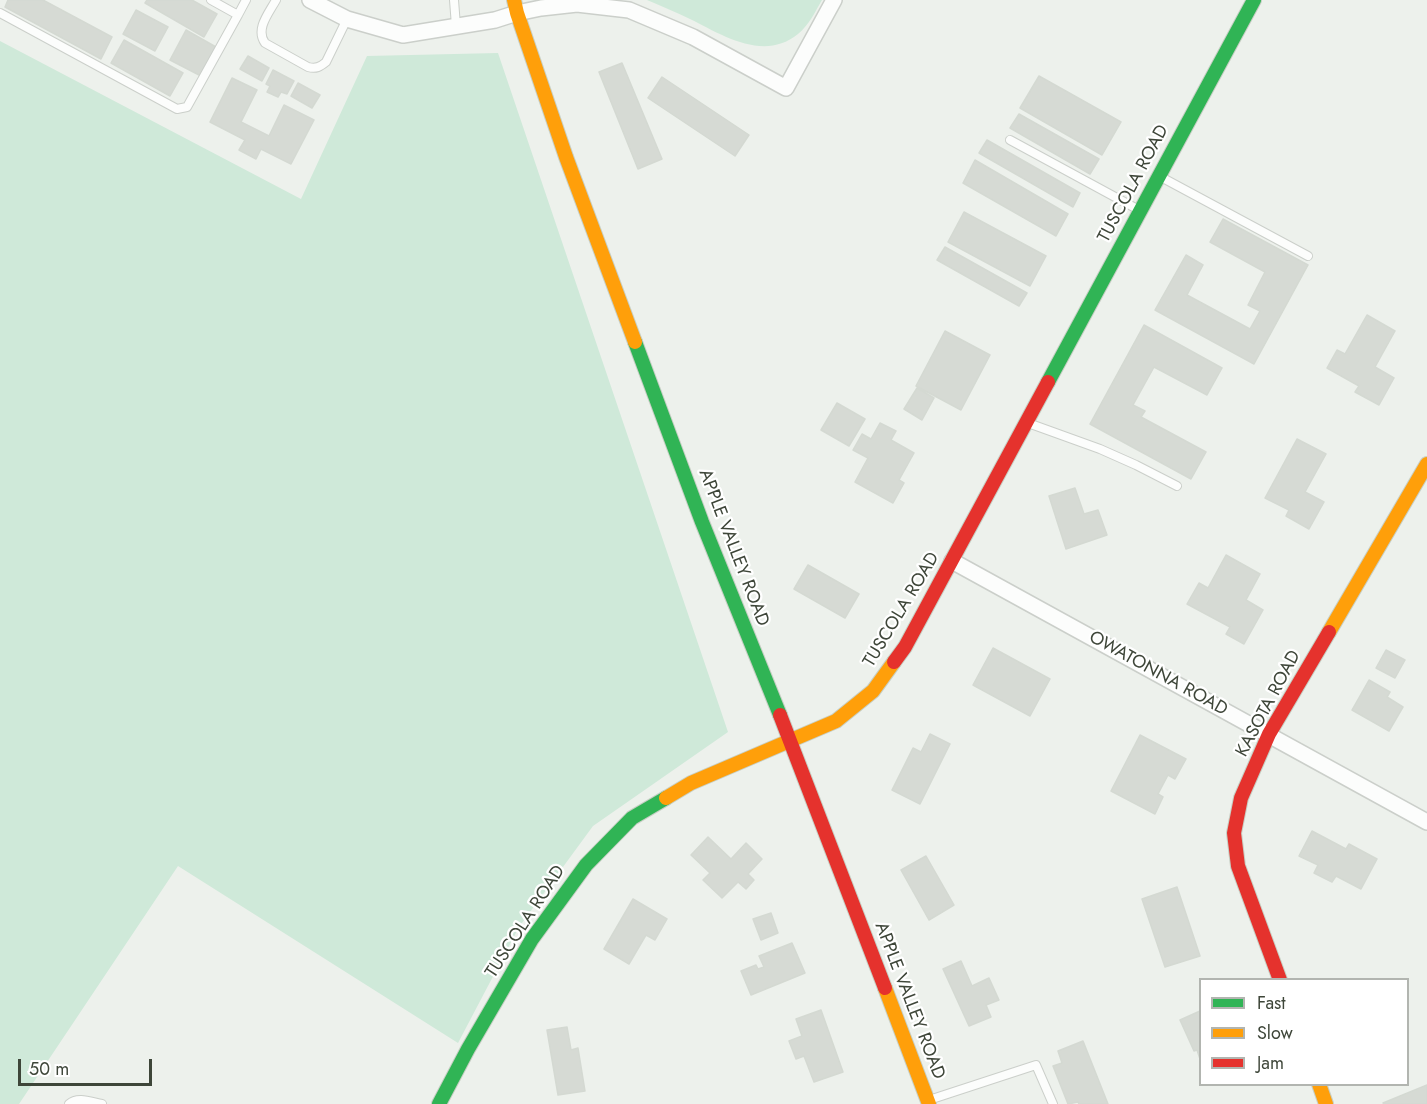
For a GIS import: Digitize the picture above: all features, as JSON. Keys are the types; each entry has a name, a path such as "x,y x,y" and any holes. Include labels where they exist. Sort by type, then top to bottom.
{"street":[{"path":"310,0 347,19 404,35 495,20 516,7 541,8 577,4 629,10 693,37 786,88 834,0"},
{"name":"TUSCOLA ROAD","path":"441,1100 532,939 586,865 632,819 691,783 836,721 873,691 905,647 1254,0"},
{"name":"APPLE VALLEY ROAD","path":"516,7 566,157 702,522 790,741 928,1102"},
{"name":"KASOTA ROAD","path":"1279,978 1238,866 1234,833 1240,798 1269,734 1427,464"},
{"name":"OWATONNA ROAD","path":"952,561 1427,822"},
{"path":"1320,1086 1326,1104"},
{"path":"441,1100 457,1104"}],"lane":[{"path":"211,0 238,15"},
{"path":"0,13 177,109 182,109 187,107 246,0"},
{"path":"276,0 260,30 261,37 265,43 314,69 326,62 347,19"},
{"path":"454,0 456,26"},
{"path":"1010,140 1140,211"},
{"path":"1159,176 1308,256"},
{"path":"1027,423 1100,448 1177,486"},
{"path":"928,1102 1036,1065 1053,1104"},
{"path":"69,1104 79,1099 102,1104"}],"green space":[{"path":"647,0 822,0 809,22 798,34 785,42 771,46 757,46 729,38"},
{"path":"0,41 301,199 367,56 498,53 728,732 593,826 519,927 458,1043 178,866 19,1104 0,1104"}],"building":[{"path":"8,0 43,0 112,37 101,59 5,7"},
{"path":"147,0 192,0 217,14 204,37 145,3"},
{"path":"136,10 168,27 155,51 123,34"},
{"path":"186,30 216,47 201,76 170,60"},
{"path":"124,40 183,73 170,96 111,63"},
{"path":"248,56 269,68 262,81 240,69"},
{"path":"622,63 662,159 638,169 599,72"},
{"path":"273,70 294,81 287,94 281,92 278,97 267,92 270,86 266,84"},
{"path":"1039,76 1121,122 1102,155 1020,108"},
{"path":"662,77 749,135 735,156 648,98"},
{"path":"232,78 257,90 241,122 269,136 284,105 314,120 291,164 261,149 256,159 239,150 245,140 210,122"},
{"path":"298,83 320,95 312,108 291,96"},
{"path":"1019,114 1099,159 1090,174 1010,128"},
{"path":"987,140 1080,193 1073,207 979,153"},
{"path":"975,160 1068,214 1056,236 963,183"},
{"path":"964,212 1046,256 1030,286 948,242"},
{"path":"1223,219 1308,265 1254,364 1155,310 1186,255 1203,265 1187,295 1250,329 1260,311 1248,305 1265,272 1210,242"},
{"path":"945,247 1027,293 1019,306 937,260"},
{"path":"1367,315 1395,331 1375,367 1394,378 1379,405 1355,392 1359,386 1327,368 1337,350 1345,354"},
{"path":"1144,325 1222,368 1207,395 1154,367 1133,405 1145,411 1141,417 1206,452 1191,479 1090,424"},
{"path":"945,331 990,355 961,410 916,386"},
{"path":"917,388 934,398 922,420 904,409"},
{"path":"837,403 865,419 849,446 821,430"},
{"path":"880,423 896,431 891,440 914,453 899,480 904,483 893,503 855,482 868,458 853,450 862,434 871,439"},
{"path":"1297,439 1326,454 1305,492 1324,502 1309,529 1286,516 1289,510 1265,498"},
{"path":"1075,488 1084,514 1098,510 1107,535 1066,549 1049,496"},
{"path":"1226,555 1260,574 1246,600 1263,610 1244,644 1226,634 1230,627 1187,604 1199,583 1208,588"},
{"path":"808,565 859,594 845,618 794,589"},
{"path":"993,648 1050,679 1030,716 973,685"},
{"path":"1386,650 1405,660 1395,678 1376,668"},
{"path":"1369,680 1390,692 1387,697 1403,707 1389,731 1352,710"},
{"path":"930,734 950,744 920,804 892,790 913,748 921,752"},
{"path":"1140,735 1186,759 1175,779 1168,775 1158,794 1163,797 1155,814 1111,791"},
{"path":"1312,831 1346,849 1349,844 1377,859 1361,889 1336,876 1332,882 1314,873 1318,865 1299,856"},
{"path":"708,837 731,859 746,843 762,859 748,874 754,880 746,889 738,882 722,898 703,880 710,873 691,855"},
{"path":"926,856 954,905 929,920 901,870"},
{"path":"1177,887 1200,956 1165,967 1142,899"},
{"path":"633,899 667,919 655,940 646,935 629,964 604,949"},
{"path":"771,913 778,933 761,940 753,919"},
{"path":"792,943 805,973 751,995 741,971 756,965 758,969 764,967 759,956"},
{"path":"961,961 972,986 989,978 999,1000 986,1005 991,1017 969,1026 943,969"},
{"path":"821,1010 843,1072 814,1082 804,1056 796,1059 789,1041 802,1036 796,1019"},
{"path":"1199,1011 1199,1056 1197,1050 1194,1051 1180,1020"},
{"path":"567,1027 571,1050 578,1048 585,1091 558,1095 547,1030"},
{"path":"1083,1041 1108,1104 1079,1104 1078,1102 1068,1104 1053,1066 1062,1063 1058,1051"},
{"path":"1427,1085 1427,1104 1383,1103"}],"traffic: fast":[{"path":"1048,382 1254,0"},
{"path":"635,342 702,522 780,715"},
{"path":"439,1104 532,939 586,865 632,818 666,798"}],"traffic: slow":[{"path":"514,0 566,157 635,342"},
{"path":"1329,632 1427,464"},
{"path":"666,798 691,783 836,721 873,691 894,662"},
{"path":"885,988 929,1104"},
{"path":"1320,1086 1326,1104"}],"traffic: jam":[{"path":"894,662 905,647 1048,382"},
{"path":"1279,978 1238,866 1234,833 1241,798 1269,734 1329,632"},
{"path":"780,715 885,988"}]}
